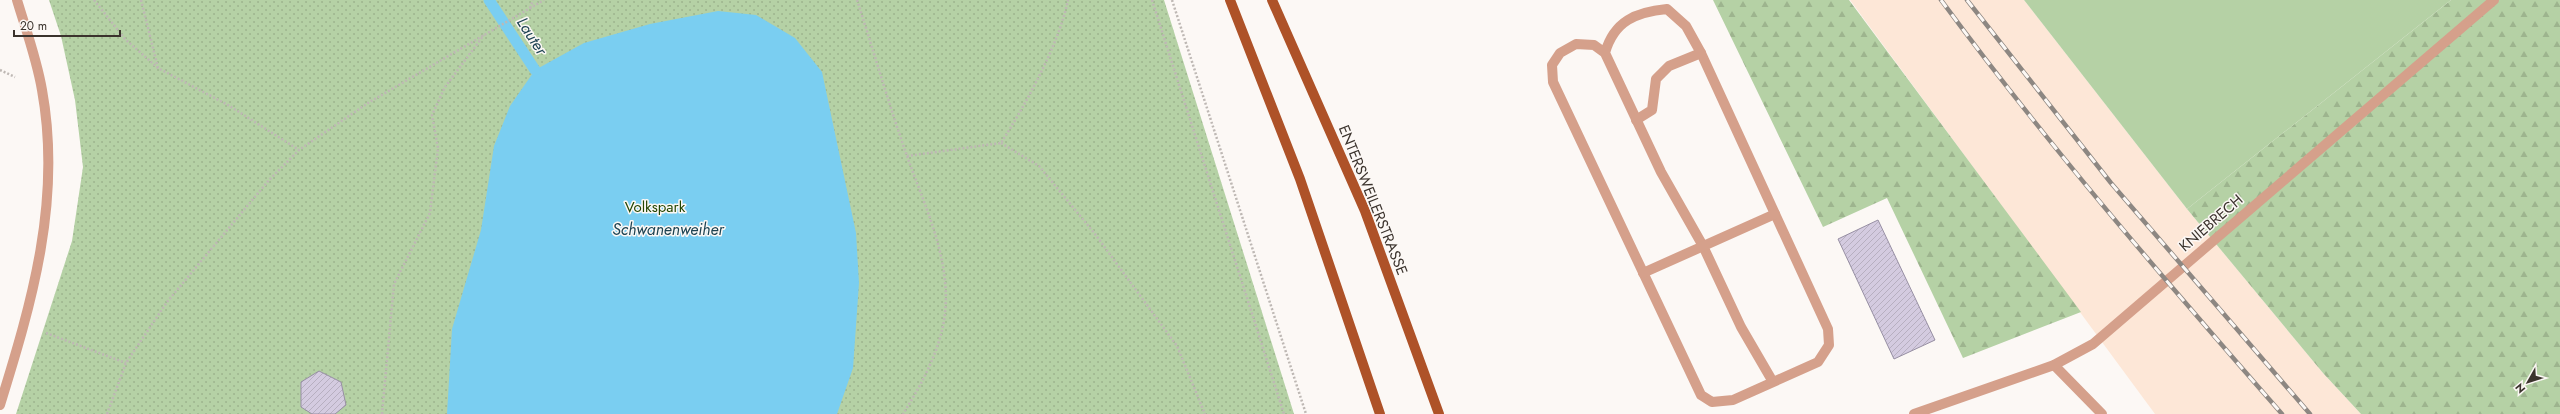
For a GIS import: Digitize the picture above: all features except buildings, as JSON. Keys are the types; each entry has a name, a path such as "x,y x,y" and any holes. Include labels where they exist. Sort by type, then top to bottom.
{"main road":[{"path":"1230,0 1300,179 1380,414"},
{"name":"ENTERSWEILERSTRASSE","path":"1272,0 1365,211 1439,414"}],"street":[{"path":"0,405 24,326 45,235 50,168 42,91 17,0"},
{"name":"KNIEBRECH","path":"1914,414 2054,365 2093,344 2494,0"},
{"path":"1605,53 1609,37 1624,22 1646,11 1667,9 1686,26 1701,53 1828,329 1829,345 1818,362 1734,400 1712,402 1701,395 1553,82 1552,65 1560,53 1576,44 1594,45 1605,53 1661,172 1703,246 1741,327 1773,382"},
{"path":"1636,120 1652,110 1656,79 1668,66 1701,53"},
{"path":"1643,273 1775,214"},
{"path":"2054,365 2102,414"}],"path":[{"path":"94,0 125,39 158,68 228,105 299,150"},
{"path":"141,0 158,68"},
{"path":"529,8 533,0"},
{"path":"107,414 126,363 167,302 269,180 299,150 368,103 485,33 544,0"},
{"path":"857,0 907,156 936,233 945,280 943,326 924,380 903,414"},
{"path":"1001,143 1016,120 1063,26 1068,0"},
{"path":"1152,0 1284,414"},
{"path":"1172,0 1306,414"},
{"path":"382,414 394,284 430,213 438,148 432,114 445,87 485,33"},
{"path":"907,156 1001,143 1039,166 1096,234 1177,346 1205,414"},
{"path":"24,326 126,363"}],"shaded area":[{"path":"1850,0 2024,0 2187,209 2323,373 2361,414 2155,414"}],"green space":[{"name":"Volkspark","path":"49,0 1164,0 1294,414 16,414 72,241 83,167 75,100 61,36"},
{"path":"1713,0 1849,0 2081,312 1963,358 1887,198 1823,227"},
{"path":"2024,0 2451,0 2187,209"},
{"path":"2451,0 2560,0 2560,414 2361,414 2323,373 2187,209"}],"water":[{"name":"Schwanenweiher","path":"718,11 756,15 795,38 822,72 856,233 859,283 853,368 837,414 447,414 452,329 481,230 494,146 510,106 535,70 584,43 650,24"}],"waterway":[{"name":"Lauter","path":"489,0 535,70"}],"railway":[{"path":"1941,0 1981,54 2064,159 2150,262 2282,414"},
{"path":"1967,0 2111,183 2310,414"}]}
